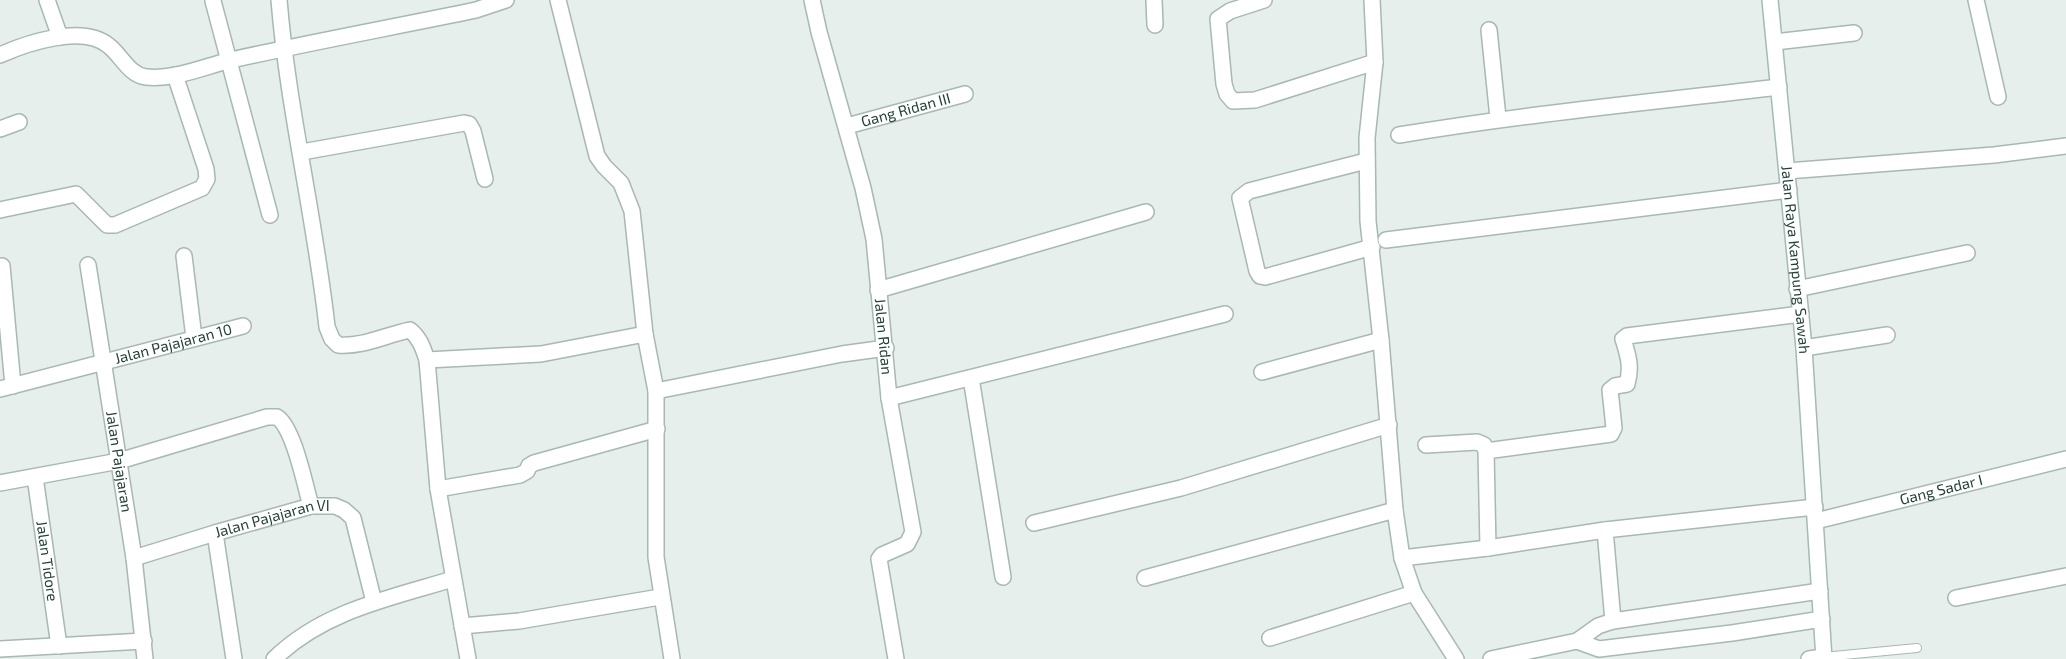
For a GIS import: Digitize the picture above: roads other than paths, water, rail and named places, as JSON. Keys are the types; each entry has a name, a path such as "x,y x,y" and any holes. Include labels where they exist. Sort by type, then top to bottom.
{"street":[{"path":"46,0 60,37"},
{"path":"279,0 283,50 302,152 327,327 332,339 338,345 352,346 410,330 423,345 427,360 438,489 468,659"},
{"path":"0,55 34,43 60,37 96,38 109,46 130,68 144,77 175,75 230,60 476,10 506,0"},
{"path":"558,0 597,156 621,183 632,211 645,334 656,392 655,536 660,597 672,659"},
{"name":"Jalan Ridan","path":"813,0 818,32 847,126 874,239 890,398 912,532 907,544 882,555 879,559 896,659"},
{"path":"1154,0 1155,25"},
{"path":"1264,0 1230,11 1218,19 1224,84 1227,94 1233,101 1255,100 1375,62"},
{"path":"1372,0 1375,62 1366,161 1368,221 1389,425 1395,510 1402,558 1414,593 1456,659"},
{"name":"Jalan Raya Kampung Sawah","path":"1770,0 1804,348 1822,619 1819,658"},
{"path":"1976,0 1998,97"},
{"path":"213,1 270,215"},
{"path":"1489,30 1498,118"},
{"path":"1774,42 1854,33"},
{"path":"0,210 76,194 99,219 107,225 115,225 202,188 207,179 206,169 175,75"},
{"path":"1399,135 1498,118 1581,111 1779,87"},
{"name":"Gang Ridan III","path":"847,126 965,94"},
{"path":"0,129 19,122"},
{"path":"302,152 464,123 469,124 474,131 484,179"},
{"path":"1787,171 1994,155 2066,146"},
{"path":"1366,161 1249,191 1240,198 1257,271 1260,276 1265,277 1372,247"},
{"path":"1386,240 1789,190"},
{"path":"878,290 1146,212"},
{"path":"1797,289 1967,253"},
{"path":"184,256 194,338"},
{"name":"Jalan Pajajaran","path":"88,265 134,558 145,659"},
{"path":"2,266 6,388"},
{"path":"890,398 1225,314"},
{"path":"1486,451 1605,437 1611,434 1614,428 1610,390 1614,386 1627,384 1630,374 1631,366 1623,339 1627,336 1800,314"},
{"name":"Jalan Pajajaran 10","path":"6,388 243,326"},
{"path":"427,360 541,354 645,334"},
{"path":"1804,348 1887,335"},
{"path":"1262,372 1381,340"},
{"path":"656,392 842,354 886,348"},
{"path":"971,378 1003,576"},
{"path":"0,483 119,460 267,417 277,417 285,425 290,436 311,506"},
{"path":"1034,523 1181,488 1389,425"},
{"path":"438,489 520,475 527,471 529,466 534,463 657,429"},
{"path":"1426,445 1477,442 1484,445 1486,451 1488,548"},
{"name":"Gang Sadar I","path":"1402,558 1488,548 1605,530 1815,514 2066,459"},
{"name":"Jalan Tidore","path":"35,477 59,646"},
{"name":"Jalan Pajajaran VI","path":"134,558 311,506 335,506 344,510 353,518 374,602"},
{"path":"1144,578 1395,510"},
{"path":"1605,530 1613,622"},
{"path":"215,533 234,659"},
{"path":"1956,598 2066,576"},
{"path":"274,659 306,632 327,620 374,602 453,579"},
{"path":"1491,659 1577,640 1598,626 1613,622 1820,591"},
{"path":"1270,638 1414,593"},
{"path":"462,626 519,621 660,597"},
{"path":"1577,640 1599,649 1732,633 1822,619"},
{"path":"0,649 144,641"}],"lane":[{"path":"1819,658 1917,648"}]}
